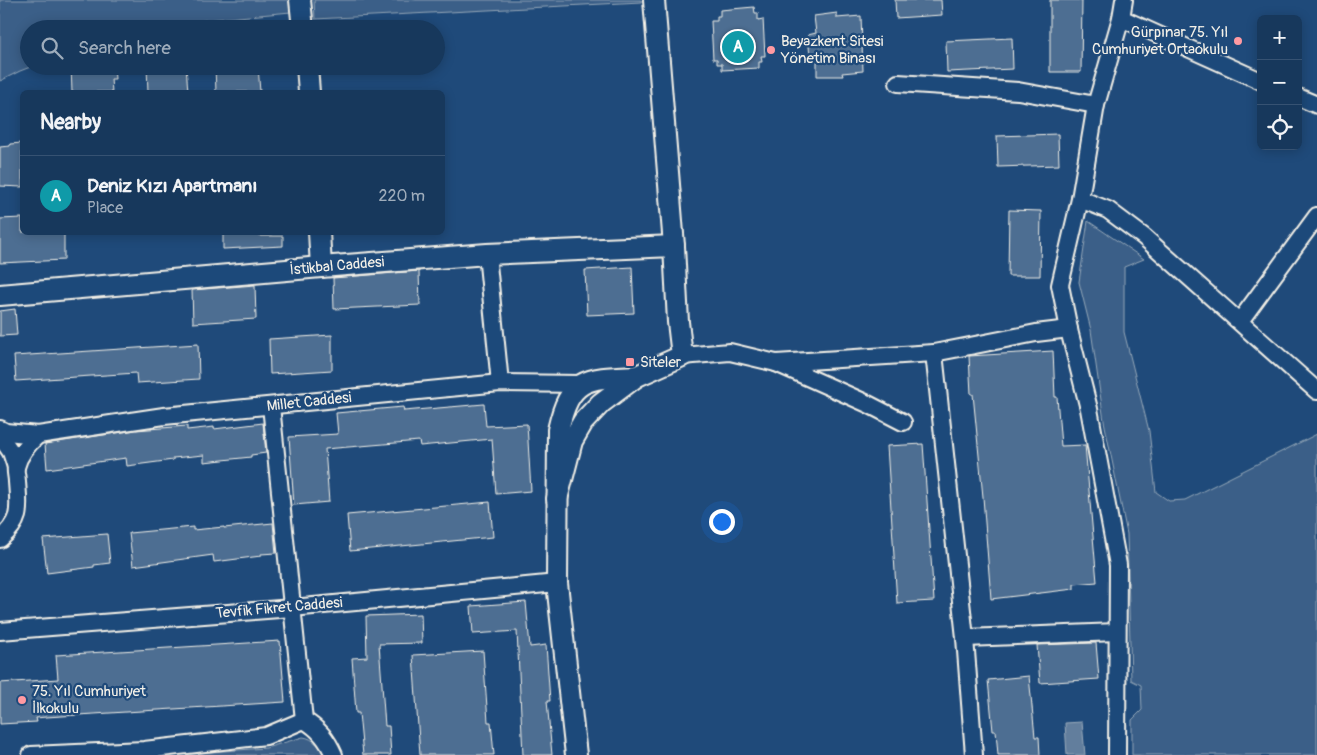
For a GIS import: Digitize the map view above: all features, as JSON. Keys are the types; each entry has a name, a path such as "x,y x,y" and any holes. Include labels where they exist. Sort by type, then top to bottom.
{"street":[{"path":"300,0 302,20"},
{"path":"654,0 682,356"},
{"path":"1117,755 1118,564 1089,409 1060,284 1080,199 1096,105 1121,18 1124,0"},
{"path":"1121,18 1257,79"},
{"path":"308,75 309,90"},
{"path":"898,84 1018,91 1096,105"},
{"path":"1302,99 1317,105"},
{"path":"1080,199 1108,210 1144,238 1317,390"},
{"path":"1240,321 1317,216"},
{"path":"319,235 322,266"},
{"name":"İstikbal Caddesi","path":"0,296 322,266 487,254 674,246"},
{"path":"487,254 500,383"},
{"path":"776,363 934,353 1036,333 1069,329"},
{"path":"557,498 572,441 584,422 601,403 636,376 682,356 730,352 776,363 868,404 903,422"},
{"path":"934,353 965,638 974,755"},
{"path":"576,755 557,583 558,430 562,411 570,396 581,384 610,377 636,376"},
{"name":"Millet Caddesi","path":"0,429 6,432 38,434 164,416 500,383 581,384"},
{"path":"271,406 304,720"},
{"path":"16,467 25,449 38,434"},
{"path":"0,436 11,452 16,467 19,512 14,523 0,539"},
{"name":"Tevfik Fikret Caddesi","path":"0,631 292,608 557,583"},
{"path":"965,638 1117,632"},
{"path":"31,755 145,752 266,736 304,720"},
{"path":"304,720 317,728 327,741 334,755"}],"shaded area":[{"path":"0,0 300,0 301,11 207,20 20,20 20,71 0,81"},
{"path":"314,0 641,0 641,2 315,19"},
{"path":"1088,221 1144,259 1124,267 1124,332 1149,431 1156,492 1169,501 1185,500 1317,434 1317,755 1132,755 1132,720 1142,710 1141,685 1131,680 1127,534 1104,421 1091,330 1079,282"},
{"path":"1082,722 1085,755 1067,755 1065,723"},
{"path":"303,737 313,741 326,755 168,755 266,748"}],"building":[{"path":"895,0 941,0 942,15 896,18"},
{"path":"1050,0 1082,0 1081,72 1050,72"},
{"path":"754,7 755,13 758,13 758,20 763,19 765,56 761,56 762,62 759,62 759,68 722,70 722,64 717,64 717,59 713,59 711,21 717,21 717,16 720,16 720,10"},
{"path":"837,13 837,18 861,16 863,71 842,73 843,76 817,76 817,57 810,57 808,35 816,33 814,16"},
{"path":"1012,38 1013,69 947,72 946,41"},
{"path":"71,75 115,75 115,79 111,79 112,90 72,90"},
{"path":"147,75 187,75 188,90 148,90"},
{"path":"215,75 259,75 260,90 216,90"},
{"path":"1058,134 1059,165 998,167 997,136"},
{"path":"20,143 20,187 0,186 0,147 10,146 10,144"},
{"path":"1009,210 1041,211 1040,276 1008,276"},
{"path":"20,218 20,235 64,235 64,260 0,263 0,219"},
{"path":"223,235 283,236 283,246 223,249"},
{"path":"632,267 634,313 587,315 585,270"},
{"path":"419,271 420,305 334,309 333,278"},
{"path":"255,285 256,319 193,323 192,290"},
{"path":"15,309 17,335 0,336 0,311"},
{"path":"332,335 332,370 270,374 269,339"},
{"path":"198,344 199,379 137,383 136,373 16,381 14,356"},
{"path":"1053,351 1055,397 1057,397 1061,446 1085,445 1097,582 1074,584 1074,589 991,599 969,356"},
{"path":"484,404 486,426 527,424 531,491 496,494 492,439 420,446 419,441 325,449 329,502 294,505 289,437 338,434 336,413 403,407 404,411"},
{"path":"263,423 266,453 251,455 251,457 204,462 204,455 127,466 126,458 47,469 45,444 136,430 187,426 187,430 214,427 214,429"},
{"path":"923,444 934,601 897,603 887,446"},
{"path":"490,502 493,537 350,551 347,515"},
{"path":"273,523 276,553 214,562 213,555 133,566 129,533 193,527 193,530 224,528"},
{"path":"107,534 110,563 47,573 43,539"},
{"path":"526,602 530,647 546,645 550,701 547,701 552,755 523,755 517,631 473,634 471,606"},
{"path":"421,614 422,643 379,644 385,726 389,726 391,755 363,755 359,713 356,713 352,658 367,657 366,616"},
{"path":"280,641 285,702 46,717 36,718 37,722 0,724 0,683 58,679 56,655"},
{"path":"1096,643 1099,679 1040,683 1037,645"},
{"path":"483,651 488,722 491,722 494,755 420,755 413,655"},
{"path":"1029,676 1035,737 1039,737 1040,755 998,755 996,731 993,731 988,680"}],"place":[{"name":"Gürpınar 75. Yıl Cumhuriyet Ortaokulu","path":"1238,41"},
{"name":"Deniz Kızı Apartmanı","path":"738,47"},
{"name":"Beyazkent Sitesi Yönetim Binası","path":"771,50"},
{"name":"Siteler","path":"630,362"},
{"name":"75. Yıl Cumhuriyet İlkokulu","path":"22,700"}]}
